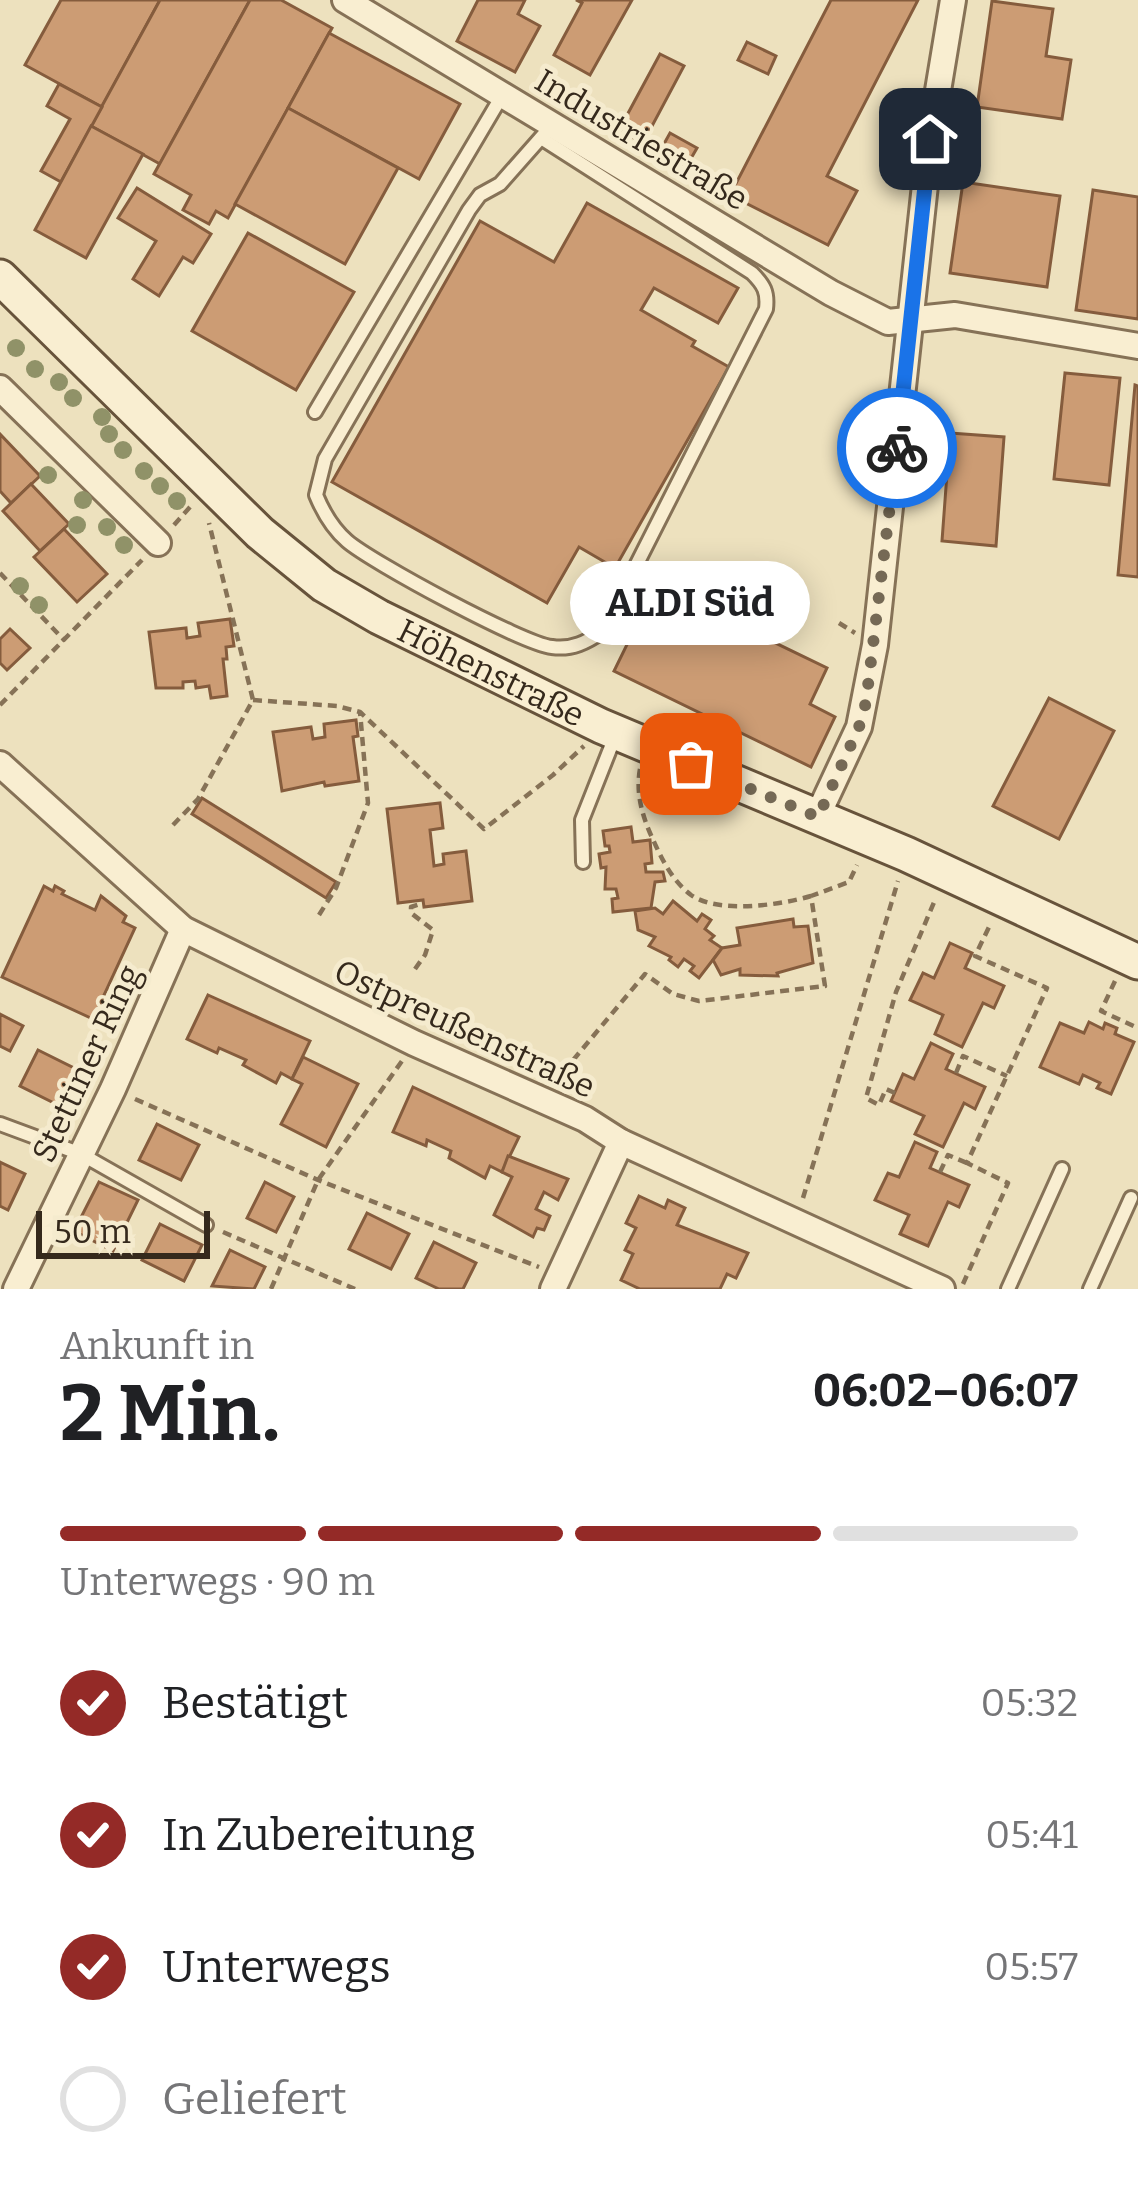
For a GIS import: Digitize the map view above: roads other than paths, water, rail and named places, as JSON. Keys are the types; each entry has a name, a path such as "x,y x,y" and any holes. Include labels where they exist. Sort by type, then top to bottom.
{"street":[{"name":"Industriestraße","path":"345,0 503,93 548,130 888,322 956,315 1138,346"},
{"path":"818,817 866,702 930,139 953,0"},
{"name":"Höhenstraße","path":"0,277 206,490 324,585 610,734 906,854 1002,901 1126,972"},
{"path":"0,388 158,544"},
{"name":"Ostpreußenstraße","path":"0,764 183,929 414,1043 584,1119 621,1142 942,1289"},
{"name":"Stettiner Ring","path":"16,1289 113,1089 183,929"},
{"path":"556,1282 621,1142"}],"lane":[{"path":"315,412 503,93"},
{"path":"548,130 752,273 768,297 603,631 572,647 557,648 521,637 368,557 332,524 316,495 325,459 470,210 548,130"},
{"path":"583,862 582,820 610,734"},
{"path":"0,1124 80,1154 206,1225"},
{"path":"1008,1289 1062,1169"},
{"path":"1090,1289 1131,1198"}],"place":[{"name":"ALDI Süd","path":"691,764"}]}
